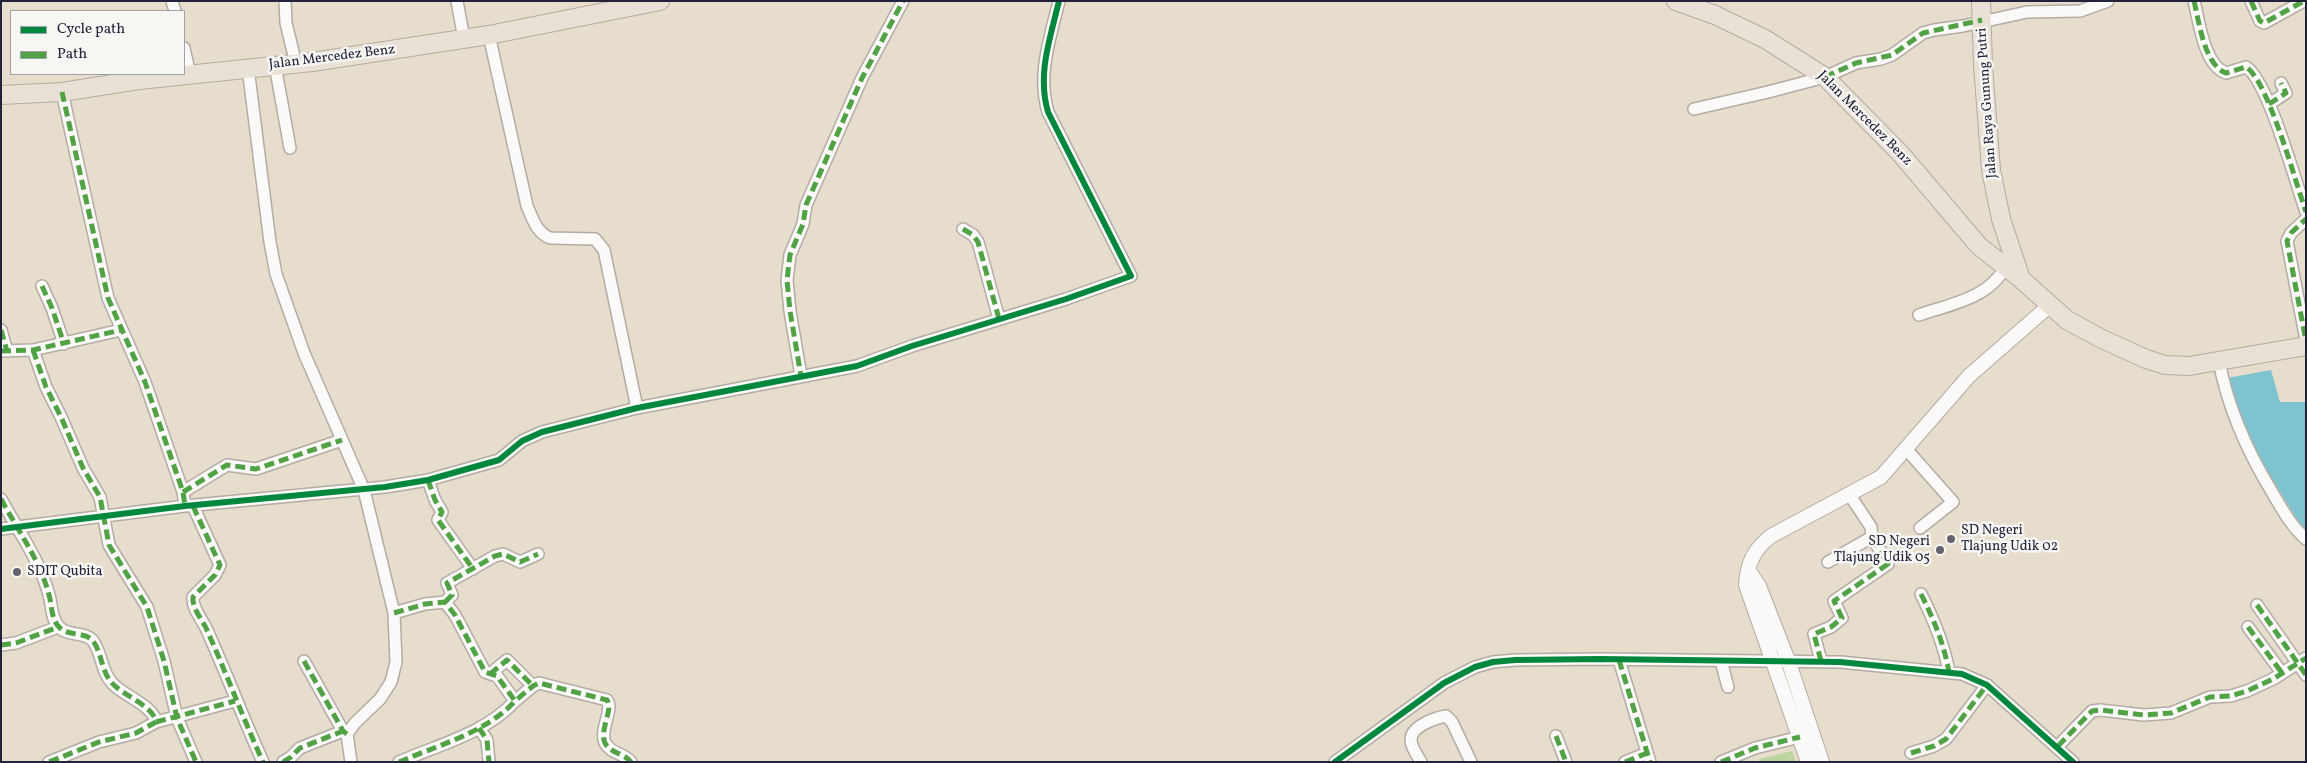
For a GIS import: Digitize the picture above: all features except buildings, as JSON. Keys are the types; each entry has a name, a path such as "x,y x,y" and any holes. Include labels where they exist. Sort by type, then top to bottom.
{"main road":[{"name":"Jalan Mercedez Benz","path":"1676,1 1715,15 1765,39 1825,77 1900,152 1979,246 2020,278"},
{"name":"Jalan Raya Gunung Putri","path":"1981,1 1983,65 1991,170 2001,219 2020,278"},
{"name":"Jalan Mercedez Benz","path":"1,95 62,92 139,80 296,64 489,35 652,2"},
{"path":"2020,278 2068,320 2146,360 2165,365 2190,366 2306,346"}],"street":[{"path":"285,1 286,23 296,64"},
{"path":"457,1 464,39"},
{"path":"801,376 788,294 790,255 803,224 806,205 862,78 903,1"},
{"path":"1,529 189,506 364,490 428,480 499,460 522,441 542,432 637,408 857,366 912,346 1131,276 1048,112 1044,98 1043,71 1059,1"},
{"path":"1694,109 1825,77 1856,63 1892,55 1923,33 2027,12 2080,11 2108,1"},
{"path":"2194,1 2205,43 2213,63 2226,73 2242,67 2249,68 2257,80 2269,104 2306,212"},
{"path":"2251,1 2260,21 2264,24 2304,1"},
{"path":"489,35 528,206 535,225 544,236 550,238 595,239 604,250 637,408"},
{"path":"185,52 190,75"},
{"path":"275,65 290,148"},
{"path":"248,68 270,242 276,274 304,353 364,490 394,613 396,662 391,682 380,699 345,732 300,748 292,757 283,762"},
{"path":"2269,104 2286,94 2281,83"},
{"path":"62,92 108,298 145,382 183,492 220,567 215,575 193,597 193,604 210,636 235,701 263,762"},
{"path":"2306,219 2291,233 2288,241 2306,340"},
{"path":"963,229 973,234 978,242 999,319"},
{"path":"1919,315 1980,293 1997,281 2005,267"},
{"path":"42,286 52,308 64,344"},
{"path":"1808,762 1746,585 1752,557 1756,548 1766,540 1881,477 1907,450 1969,376 2050,305"},
{"path":"1,330 4,351 33,350 122,330"},
{"path":"33,350 46,388 62,418 83,468 100,497 109,545 147,607 164,661 177,718 196,762"},
{"path":"2219,361 2227,398 2253,460 2290,521 2306,538"},
{"path":"183,492 226,465 256,469 342,440"},
{"path":"1907,450 1954,502 1920,528"},
{"path":"428,480 435,500 442,512 438,520 472,569"},
{"path":"1821,661 1814,634 1831,627 1842,618 1834,601 1888,564 1872,537 1871,527 1849,494"},
{"path":"1,500 43,576 58,627 68,634 92,640 109,679 122,692 149,709 156,722"},
{"path":"1828,562 1872,537"},
{"path":"394,613 425,604 445,602 452,595 447,583 500,554 520,562 538,554"},
{"path":"1749,571 1759,586 1789,663 1822,762"},
{"path":"1921,594 1939,633 1945,650 1949,672"},
{"path":"445,602 455,615 484,670 497,676 515,701"},
{"path":"2257,605 2302,661 2306,674"},
{"path":"1,645 16,642 58,627"},
{"path":"2248,627 2282,673"},
{"path":"304,660 345,732 351,762"},
{"path":"490,674 508,660 533,686"},
{"path":"1337,761 1444,683 1475,667 1492,662 1515,660 1619,660 1772,661 1789,663 1821,661 1949,672 1974,678 1987,685 2058,746 2073,762"},
{"path":"1619,660 1648,758 1625,762"},
{"path":"1721,661 1728,687"},
{"path":"2058,746 2092,711 2100,710 2144,715 2164,714 2196,704 2210,697 2239,694 2260,686 2302,661"},
{"path":"399,762 436,748 479,728 503,713 533,686 542,684 607,700 609,704 603,732 605,742 613,752 628,758 631,762"},
{"path":"1911,752 1934,746 1946,739 1987,685"},
{"path":"49,762 60,760 99,742 136,733 156,722 177,718 235,701"},
{"path":"1421,762 1411,742 1412,734 1420,726 1446,716 1450,719 1471,762"},
{"path":"479,728 487,740 489,762"},
{"path":"1556,736 1566,762"},
{"path":"1721,762 1755,748 1800,737"}],"green space":[{"path":"1792,751 1796,762 1760,762 1759,759"}],"water":[{"path":"2271,370 2280,402 2306,402 2306,530 2296,518 2259,457 2228,389 2227,378"}],"marked path":[{"path":"806,376 801,376 790,311 787,280 790,255 803,224 806,205 862,78 903,1"},
{"path":"2194,1 2204,41 2212,61 2226,73 2246,67 2263,91 2272,111 2306,212"},
{"path":"2251,1 2260,21 2264,23 2304,1"},
{"path":"1825,77 1856,63 1892,55 1923,33 1982,20"},
{"path":"2269,104 2286,93 2281,83"},
{"path":"62,92 108,298 145,382 183,492 185,506"},
{"path":"2305,336 2287,241 2291,233 2306,219"},
{"path":"963,229 973,235 978,242 999,319 995,320"},
{"path":"42,286 52,308 64,344"},
{"path":"1,330 7,351"},
{"path":"1,351 33,350 121,330"},
{"path":"33,350 46,387 83,468 100,497 109,545 147,607 164,661 177,718 196,762"},
{"path":"183,492 227,465 256,469 342,440"},
{"path":"428,480 435,500 442,512 438,520 473,569"},
{"path":"1,499 40,570 49,595 56,624 67,632 90,638 96,646 108,678 117,687 150,711 156,722 136,733 99,742 49,762"},
{"path":"193,506 220,565 215,575 193,597 194,605 206,628 263,762"},
{"path":"1821,661 1814,634 1831,627 1842,618 1834,601 1888,564 1872,537"},
{"path":"445,602 452,595 447,583 495,556 503,554 520,562 538,554"},
{"path":"1921,594 1938,632 1949,672"},
{"path":"394,613 425,604 445,602 455,615 485,672 497,676 515,701 539,683 607,700 609,709 604,732 605,743 631,762"},
{"path":"2257,605 2306,675"},
{"path":"1,645 16,643 58,627"},
{"path":"2248,627 2282,673"},
{"path":"2058,746 2092,711 2100,710 2144,715 2171,713 2210,697 2231,696 2247,691 2273,679 2306,658"},
{"path":"490,674 507,660 533,686"},
{"path":"1619,660 1650,762"},
{"path":"304,661 343,731 347,734"},
{"path":"1911,753 1934,746 1946,739 1987,685"},
{"path":"156,722 235,701"},
{"path":"399,762 476,730 490,722 515,701"},
{"path":"479,728 487,740 489,762"},
{"path":"283,762 300,748 343,731"},
{"path":"1556,736 1566,762"},
{"path":"1721,762 1755,748 1800,737"},
{"path":"1625,762 1647,753"}],"cycle path":[{"path":"1,529 185,506 385,487 428,480 499,460 522,441 542,432 637,408 857,366 912,346 1066,299 1131,276 1048,112 1045,98 1044,70 1059,1"},
{"path":"1335,762 1444,683 1475,667 1493,662 1515,660 1601,659 1840,662 1962,674 1987,685 2073,762"}],"place":[{"name":"SD Negeri Tlajung Udik 02","path":"1951,539"},
{"name":"SD Negeri Tlajung Udik 05","path":"1940,550"},
{"name":"SDIT Qubita","path":"17,572"}]}
